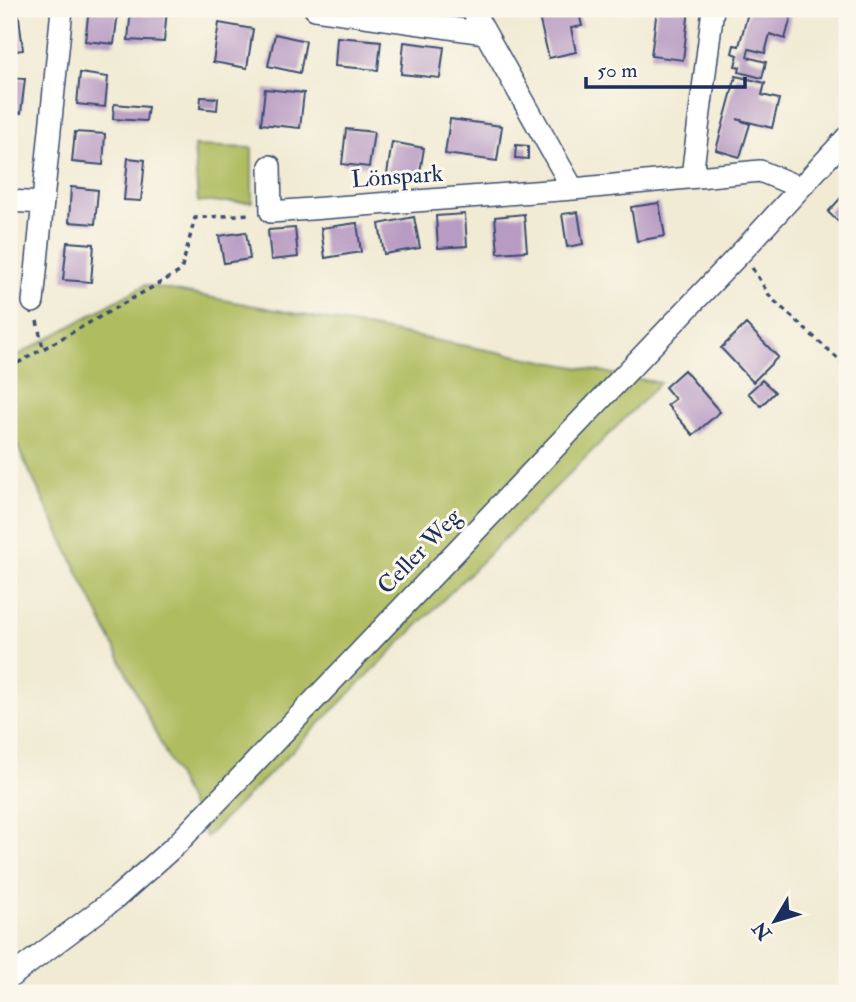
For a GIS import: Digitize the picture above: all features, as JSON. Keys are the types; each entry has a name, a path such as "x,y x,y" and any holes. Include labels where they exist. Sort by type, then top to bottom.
{"street":[{"path":"33,302 62,9"},
{"path":"315,9 485,33"},
{"path":"472,9 573,189"},
{"path":"692,176 713,9"},
{"name":"Celler Weg","path":"9,978 116,898 176,845 750,243 847,137"},
{"path":"270,166 271,212"},
{"name":"Lönspark","path":"271,212 573,189 760,171 799,187"},
{"path":"9,201 43,203"}],"path":[{"path":"9,368 181,271 195,218 271,212"},
{"path":"750,243 749,265 771,298 847,367"},
{"path":"33,302 43,348"}],"green space":[{"path":"194,146 252,148 252,202 198,202"},
{"path":"145,285 660,383 206,837 9,429 9,360"}],"building":[{"path":"9,9 18,9 23,50 9,52"},
{"path":"89,9 118,12 114,44 85,41"},
{"path":"131,9 167,9 164,42 128,40"},
{"path":"537,9 578,9 582,26 571,28 576,52 549,58"},
{"path":"657,9 689,9 683,60 651,56"},
{"path":"749,9 776,9 792,13 785,39 770,34 765,53 749,49 747,57 766,62 762,78 739,72 740,67 735,66 738,55 732,53 734,45 739,46"},
{"path":"219,23 253,29 247,68 213,62"},
{"path":"275,34 306,41 300,73 268,66"},
{"path":"337,37 381,41 378,70 335,66"},
{"path":"404,42 444,47 440,78 401,74"},
{"path":"80,73 108,77 105,107 77,104"},
{"path":"736,76 765,83 762,95 779,99 772,128 737,119 750,124 740,157 716,150"},
{"path":"9,78 25,79 21,113 9,112"},
{"path":"265,89 304,93 300,128 261,124"},
{"path":"201,97 218,98 217,110 200,108"},
{"path":"114,104 148,107 146,121 113,119"},
{"path":"450,119 502,126 497,161 445,154"},
{"path":"346,129 374,132 369,167 342,164"},
{"path":"75,132 105,134 103,165 72,162"},
{"path":"392,142 424,148 419,179 387,174"},
{"path":"516,145 528,146 528,159 515,158"},
{"path":"9,158 16,158 13,186 9,186"},
{"path":"128,158 145,160 141,201 124,200"},
{"path":"71,187 98,190 95,224 69,222"},
{"path":"847,191 847,230 828,212"},
{"path":"659,203 665,236 637,241 631,207"},
{"path":"578,212 583,244 567,247 562,214"},
{"path":"465,214 467,246 438,248 436,216"},
{"path":"524,214 527,251 498,253 495,217"},
{"path":"414,217 420,248 384,254 379,224"},
{"path":"357,223 361,252 325,258 321,228"},
{"path":"295,228 298,257 271,260 268,230"},
{"path":"246,232 250,259 224,263 219,236"},
{"path":"67,242 94,244 91,282 63,280"},
{"path":"746,324 778,357 753,382 721,348"},
{"path":"684,370 720,412 693,435 667,405 675,399 665,387"},
{"path":"762,380 775,392 761,406 748,393"}]}
